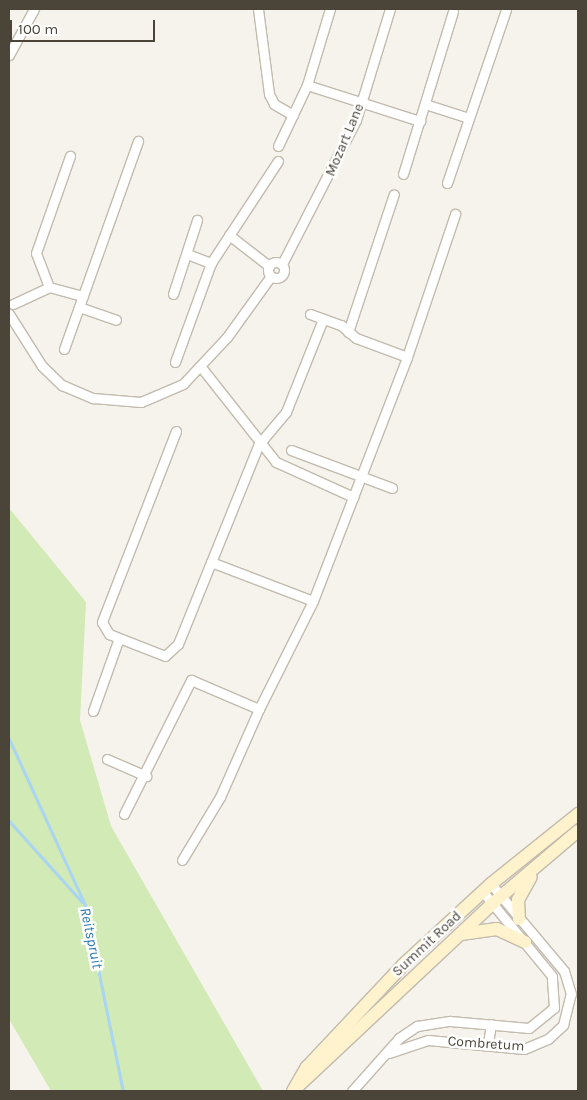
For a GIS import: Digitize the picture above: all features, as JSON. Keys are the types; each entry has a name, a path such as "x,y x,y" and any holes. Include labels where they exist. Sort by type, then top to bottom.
{"main road":[{"name":"Summit Road","path":"292,1091 307,1067 403,965 487,888 578,814"},
{"name":"Summit Road","path":"292,1091 309,1080 497,899 578,831"},
{"path":"519,919 520,892 558,848"},
{"path":"458,935 490,928 525,942"}],"street":[{"path":"9,55 34,9"},
{"path":"258,9 269,94 274,104 293,114"},
{"path":"278,146 307,85 330,9"},
{"name":"Mozart Lane","path":"271,276 283,275 282,264 324,188 362,103 390,9"},
{"path":"447,184 506,10"},
{"path":"403,174 453,11"},
{"path":"307,85 420,121"},
{"path":"425,104 469,118"},
{"path":"64,348 138,141"},
{"path":"49,287 36,253 70,156"},
{"path":"175,362 211,264 278,161"},
{"path":"348,332 394,194"},
{"path":"182,860 220,797 259,709 312,601 359,476 407,357 455,214"},
{"path":"172,294 197,220"},
{"path":"83,296 49,287 11,302 9,314 51,376 82,395 129,402 152,400 179,388 201,367 271,276 269,266 229,235"},
{"path":"187,254 211,264"},
{"path":"269,266 282,264"},
{"path":"79,307 116,320"},
{"path":"310,314 407,357"},
{"path":"176,431 104,615 104,628 119,638 155,654 174,652 259,444 286,412 323,319"},
{"path":"201,367 259,444 283,466 352,497"},
{"path":"291,450 392,488"},
{"path":"211,562 312,601"},
{"path":"93,711 119,638"},
{"path":"124,814 146,776 191,680 259,709"},
{"path":"108,759 146,776"},
{"name":"Combretum","path":"384,1056 420,1041 488,1043 533,1047 563,1025 570,1005 564,972 519,919 487,888"},
{"name":"Combretum","path":"352,1091 402,1035 425,1023 491,1024 529,1028 554,1008 554,979 525,942 497,899"},
{"path":"488,1043 491,1024"}],"green space":[{"name":"Reitspruit","path":"9,508 86,602 80,720 111,826 263,1091 51,1091 9,1019"}],"waterway":[{"name":"Reitspruit","path":"9,739 85,905 123,1091"},
{"path":"9,821 82,902"}]}
